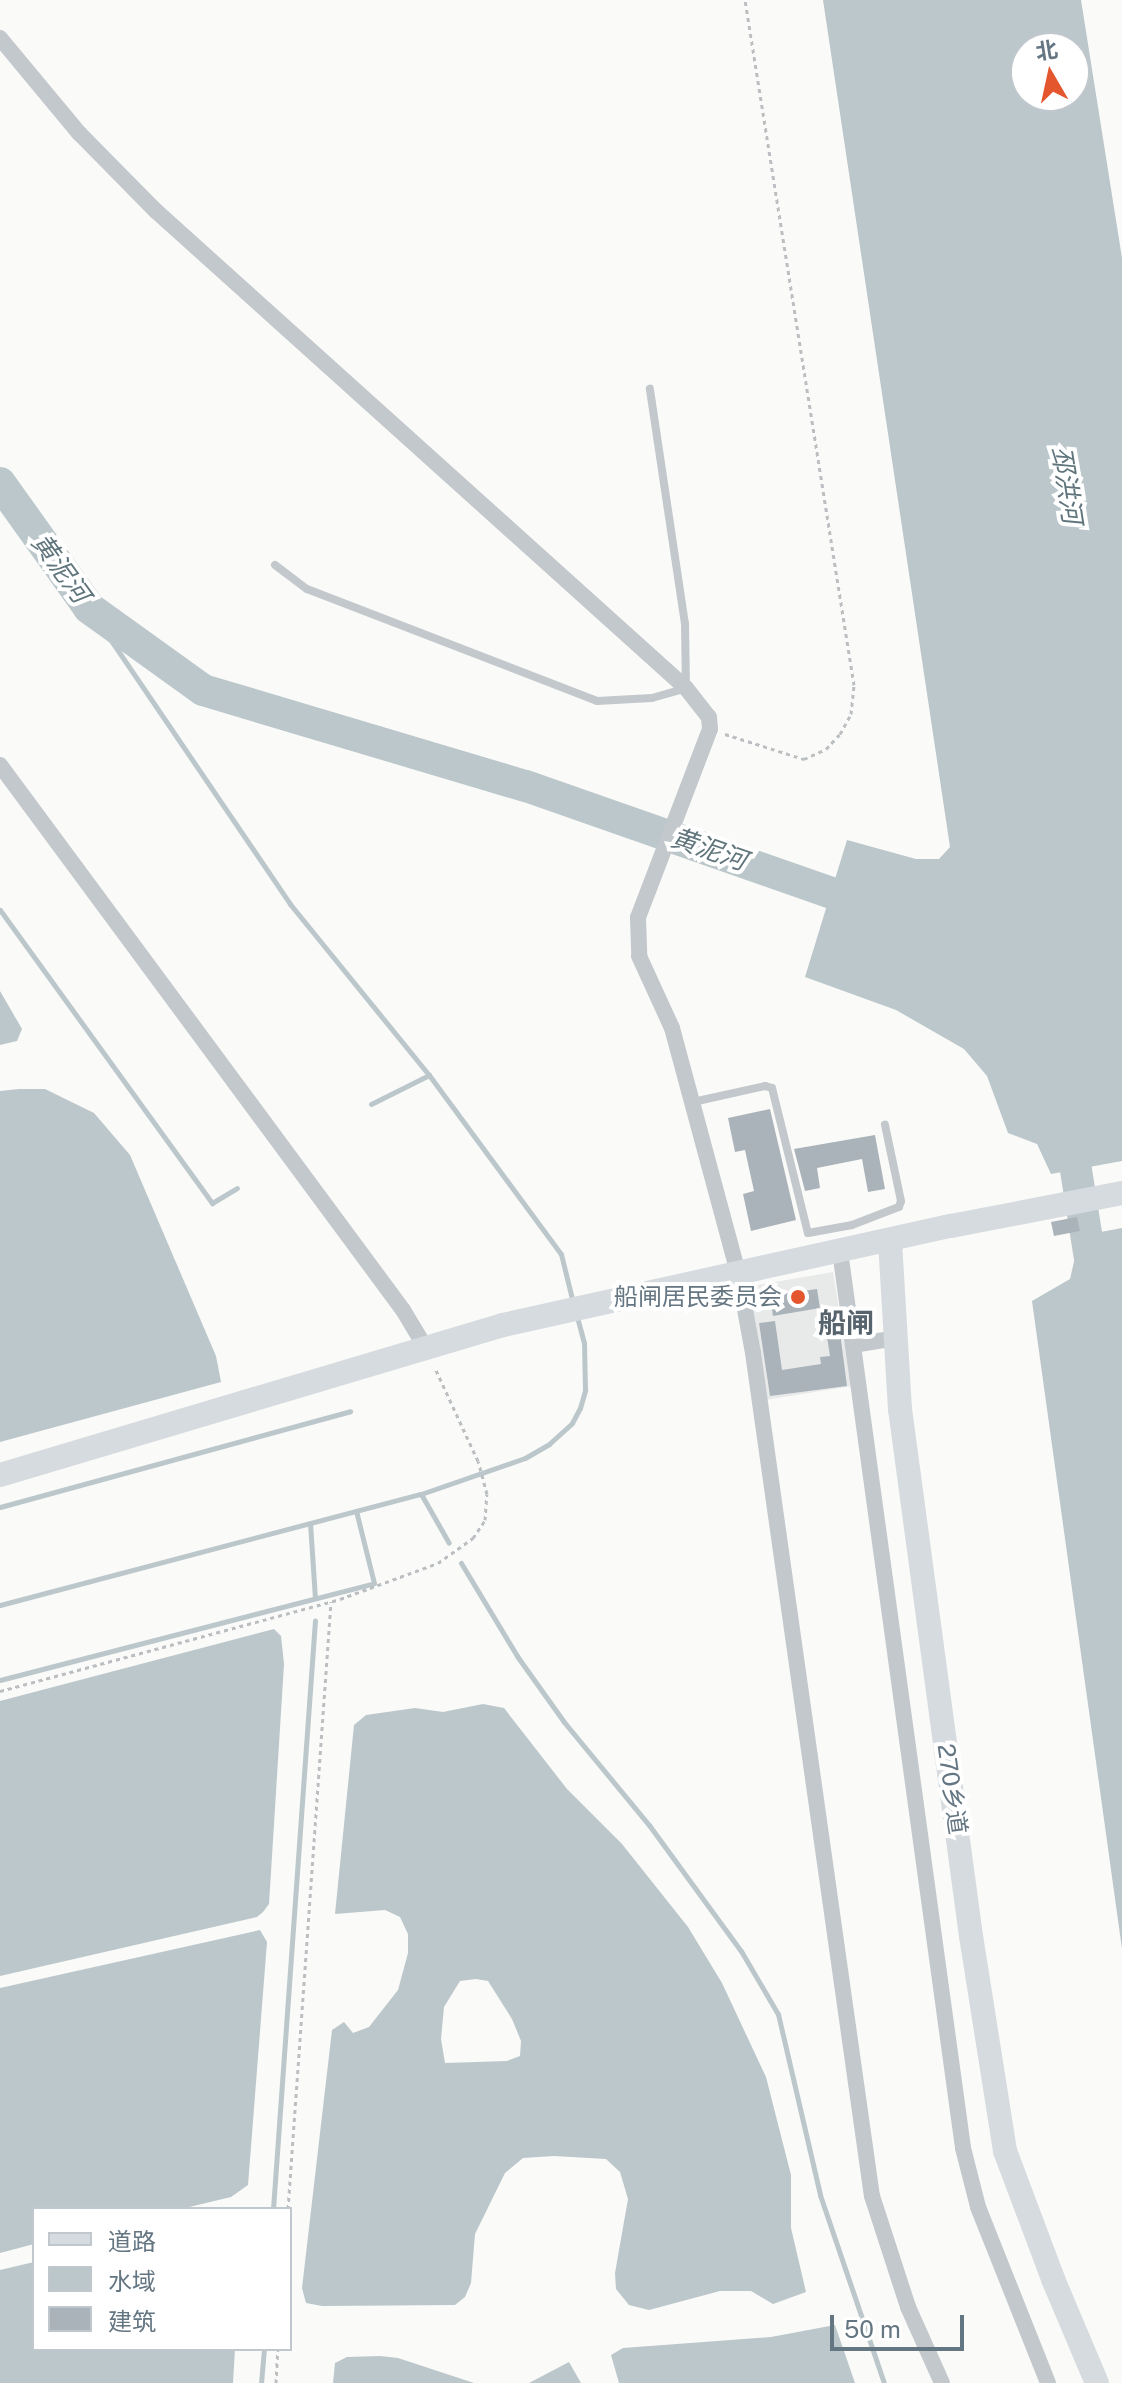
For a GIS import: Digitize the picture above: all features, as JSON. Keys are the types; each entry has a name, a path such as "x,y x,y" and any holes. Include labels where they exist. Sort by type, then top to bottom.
{"street":[{"path":"0,38 79,133 156,211 705,708 710,729 638,918 639,956 672,1028 738,1272 753,1353 872,2196 908,2307 942,2383"},
{"path":"0,765 403,1310 427,1350"},
{"path":"0,1475 503,1325 951,1226 1122,1193"},
{"name":"270乡道","path":"890,1241 900,1409 971,1936 1005,2151 1053,2279 1097,2383"},
{"path":"840,1251 963,2148 978,2207 1048,2383"},
{"path":"853,1345 897,1338"}],"lane":[{"path":"275,565 307,589 597,701 652,698 686,688 685,624 650,389"},
{"path":"692,1102 765,1086 772,1088 808,1233 852,1225 899,1207 901,1201 885,1125"}],"path":[{"path":"710,729 804,759 826,749 840,734 851,714 854,685 745,0"},
{"path":"0,1691 331,1602 438,1563 473,1538 485,1520 485,1486 427,1350"},
{"path":"288,2207 331,1602"},
{"path":"276,2383 278,2351"}],"shaded area":[{"path":"833,1272 852,1386 765,1400 746,1287"}],"water":[{"name":"邳洪河","path":"823,0 1081,0 1086,32 1010,32 1010,112 1090,112 1090,57 1122,258 1122,1161 1051,1174 1037,1144 1008,1133 987,1076 964,1049 896,1010 805,977 847,840 916,859 939,859 950,847"},
{"path":"0,991 22,1029 17,1041 0,1045"},
{"path":"45,1089 94,1113 130,1155 216,1356 221,1382 0,1442 0,1091"},
{"path":"1122,1228 1122,1949 1032,1301 1070,1279 1076,1253 1074,1237"},
{"path":"274,1629 281,1636 284,1664 269,1904 263,1912 257,1917 0,1976 0,1701"},
{"path":"483,1704 504,1708 567,1789 622,1844 688,1927 722,1983 766,2077 791,2175 791,2228 806,2292 773,2304 751,2291 720,2291 649,2310 629,2305 616,2289 615,2273 628,2199 620,2172 606,2159 554,2156 523,2158 505,2173 475,2234 471,2283 465,2297 455,2305 322,2306 306,2303 302,2288 332,2030 344,2022 353,2033 369,2027 398,1990 408,1953 408,1934 400,1917 385,1910 335,1914 354,1725 366,1715 415,1708 443,1712","holes":["460,1981 488,1981 512,2019 521,2041 520,2056 507,2061 445,2063 441,2039 444,2007"]},
{"path":"260,1930 267,1942 248,2185 231,2197 189,2207 32,2207 32,2245 0,2253 0,1988"},
{"path":"32,2262 32,2351 235,2351 233,2383 0,2383 0,2270"},
{"path":"835,2325 855,2383 619,2383 611,2355 623,2348 771,2337"},
{"path":"347,2357 398,2358 474,2383 333,2383 335,2363"},
{"path":"569,2362 581,2383 529,2383"}],"building":[{"path":"770,1109 796,1220 751,1231 743,1194 754,1191 745,1150 735,1152 728,1118"},
{"path":"875,1135 885,1189 868,1192 862,1159 817,1168 820,1188 805,1191 794,1149"},
{"path":"1077,1217 1080,1231 1054,1236 1051,1222"},
{"path":"817,1289 820,1308 773,1316 770,1296"},
{"path":"837,1310 847,1386 770,1396 759,1323 775,1321 782,1370 821,1364 820,1357 830,1356 823,1312"}],"waterway":[{"name":"黄泥河","path":"0,483 89,608 203,690 526,786 871,907"},
{"path":"89,608 290,904 429,1075 561,1254 573,1303"},
{"path":"0,910 212,1203 237,1188"},
{"path":"371,1104 429,1075"},
{"name":"黄泥河","path":"1069,1126 1093,1278"},
{"path":"0,1605 421,1494 525,1458 549,1444 572,1423 580,1408 585,1390 584,1343 577,1316"},
{"path":"0,1507 350,1411"},
{"path":"421,1494 449,1543"},
{"path":"0,1680 374,1583 356,1511"},
{"path":"310,1523 315,1598"},
{"path":"461,1563 517,1656 564,1722 649,1825 741,1951 778,2014 820,2195 884,2383"},
{"path":"273,2207 315,1620"},
{"path":"261,2383 264,2351"}],"place":[{"name":"船闸居民委员会","path":"798,1297"}],"district":[{"name":"船闸","path":"846,1323"}]}
